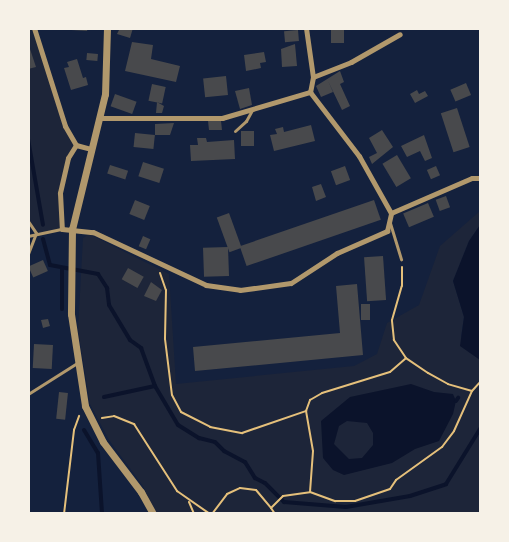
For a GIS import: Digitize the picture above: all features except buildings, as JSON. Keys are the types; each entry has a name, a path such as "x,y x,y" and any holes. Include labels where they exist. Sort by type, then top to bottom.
{"street":[{"path":"34,28 65,126 76,145 91,149"},
{"path":"107,28 105,94 101,118 91,149 72,229 71,314 85,406 103,442 141,492 153,513"},
{"path":"76,145 68,158 60,193 62,229 93,232 206,285 240,290 291,283 337,253 387,231 391,213 359,156 310,92 313,77 306,28"},
{"path":"313,77 351,62 400,34"},
{"path":"101,118 222,118 310,92"},
{"path":"391,213 472,178 480,178"}],"lane":[{"path":"400,34 406,28"},
{"path":"236,130 246,122 252,110"},
{"path":"389,220 402,259"},
{"path":"28,221 36,233"},
{"path":"28,236 62,229"},
{"path":"28,254 36,233"},
{"path":"28,394 77,363"}],"path":[{"path":"402,259 402,286 392,330 406,358 428,373 459,388 472,391"},
{"path":"156,263 166,290 165,339 172,395 181,412 210,427 242,433 306,411"},
{"path":"310,492 313,451 306,411 310,400 322,393 390,372 406,358"},
{"path":"271,508 283,496 310,492 336,501 356,501 390,489 396,480 442,447 454,431 472,391 480,382"},
{"path":"64,513 74,430 85,406"},
{"path":"92,419 114,416 134,424 177,491 211,513 227,494 240,488 256,490 275,513"},
{"path":"188,500 194,513"}],"shaded area":[{"path":"28,29 34,29 65,126 76,145 68,158 60,193 62,229 36,233 28,221"},
{"path":"480,211 480,225 469,241 453,281 464,317 461,337 480,343 480,513 155,513 143,486 109,440 90,404 78,330 83,238 89,234 169,274 176,384 354,366 377,354 387,323 419,305 440,246"},
{"path":"480,225 480,360 460,346 464,317 453,281 469,241"},
{"path":"411,384 434,392 453,394 456,401 453,414 439,441 415,449 392,463 344,475 333,470 323,458 321,421 350,397","holes":["347,421 367,423 373,433 373,445 362,458 349,459 334,444 339,426"]}],"waterway":[{"path":"28,139 43,225"},
{"path":"43,239 50,265 98,274 107,288 109,305 130,340 141,348 155,386 178,425 199,438 215,442 224,451 245,462 255,478 265,483 284,502 346,507 410,496 446,484 480,429"},
{"path":"62,268 62,309"},
{"path":"104,397 155,386"},
{"path":"84,430 98,453 102,514"}]}
